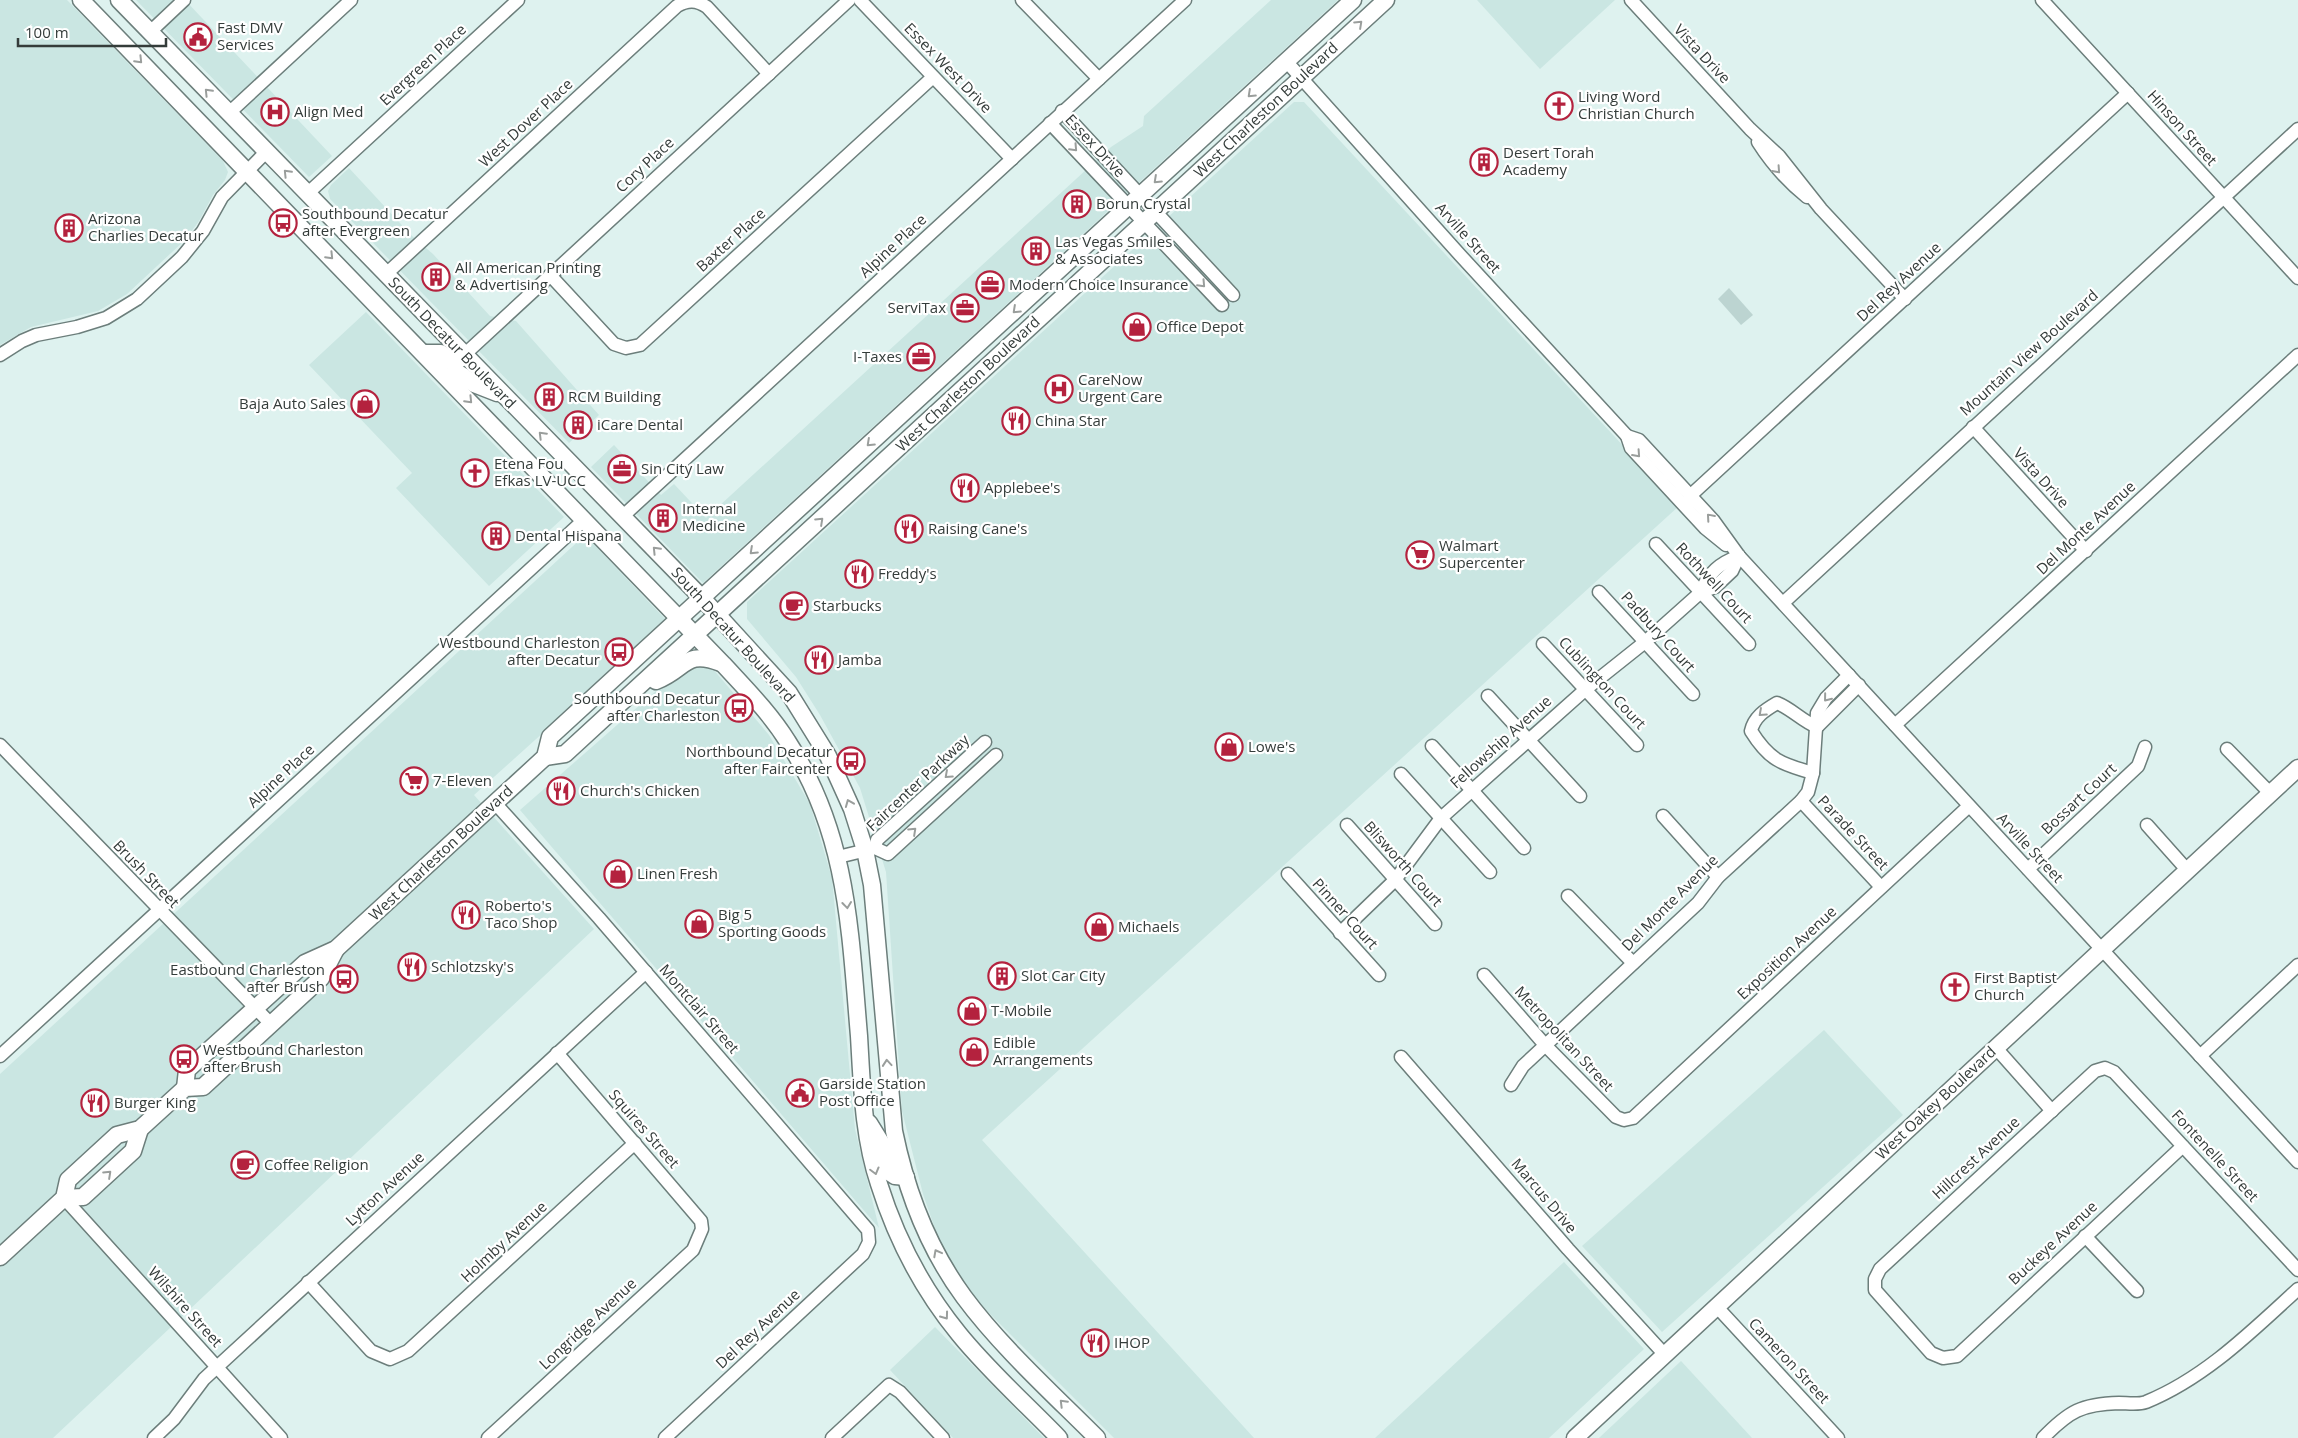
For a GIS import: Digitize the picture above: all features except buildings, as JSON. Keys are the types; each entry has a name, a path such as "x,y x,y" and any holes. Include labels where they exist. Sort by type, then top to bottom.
{"main road":[{"name":"South Decatur Boulevard","path":"81,0 724,664 769,716 796,755 822,809 838,857 848,910 865,1117 874,1170 884,1200 908,1256 946,1317 972,1349 1059,1437"},
{"name":"South Decatur Boulevard","path":"119,0 623,516 702,598 789,693 811,726 842,786 870,849 894,1131 906,1177 934,1248 964,1297 995,1334 1097,1438"},
{"name":"West Charleston Boulevard","path":"545,757 566,754 718,616 937,412 1143,209 1286,61 1353,0"},
{"name":"West Charleston Boulevard","path":"185,1088 187,1070 305,963 336,949 545,757 550,737 997,327 1301,78 1386,0"},
{"path":"937,412 936,406 939,397 997,327"},
{"path":"423,353 441,353 454,364 464,355"},
{"path":"447,377 460,374 474,384 503,395"},
{"path":"870,474 894,437 905,427 910,418 908,409"},
{"path":"639,687 665,678 693,658 703,657 724,664"},
{"name":"West Oakey Boulevard","path":"1574,1438 2298,768"},
{"name":"West Charleston Boulevard","path":"0,1257 64,1198 68,1180 117,1135 140,1129 185,1088 203,1087 321,978 336,949"},
{"path":"865,1117 882,1144 889,1172 895,1176 906,1177"},
{"name":"West Charleston Boulevard","path":"64,1198 83,1197 133,1151 140,1129"}],"street":[{"path":"150,32 184,0"},
{"path":"229,113 351,0"},
{"name":"Evergreen Place","path":"307,194 518,0"},
{"path":"692,0 707,7 768,74"},
{"name":"West Dover Place","path":"385,274 677,6 692,0"},
{"name":"Cory Place","path":"464,355 849,0"},
{"name":"Essex West Drive","path":"860,0 1012,159"},
{"path":"1022,0 1099,79"},
{"name":"Alpine Place","path":"623,516 1185,0"},
{"name":"Vista Drive","path":"1631,0 1750,129 1780,156 1821,209 1905,299"},
{"name":"Hinson Street","path":"2042,0 2298,278"},
{"name":"Arville Street","path":"1286,61 1460,255 1627,436 1631,448 1705,528 1740,556"},
{"name":"Baxter Place","path":"550,275 614,344 626,348 640,345 933,77"},
{"name":"Del Rey Avenue","path":"1691,495 2128,93"},
{"name":"Essex Drive","path":"1062,112 1143,209"},
{"name":"Essex Drive","path":"1050,123 1143,209"},
{"name":"Mountain View Boulevard","path":"1783,603 2298,129"},
{"path":"0,355 22,341 36,335 77,327 106,318 137,299 182,257 198,238 222,197 266,152"},
{"path":"1143,209 1233,295"},
{"path":"1143,209 1222,305"},
{"name":"Del Monte Avenue","path":"1895,725 2298,355"},
{"name":"Vista Drive","path":"1973,427 2086,550"},
{"name":"Arville Street","path":"1627,436 1639,440 1691,495 1740,556 2298,1162"},
{"path":"1652,470 1653,455"},
{"path":"1689,511 1691,495"},
{"name":"Alpine Place","path":"0,1056 584,520"},
{"name":"Rothwell Court","path":"1656,544 1749,644"},
{"name":"Fellowship Avenue","path":"1340,933 1395,880 1441,818 1528,738 1645,642 1701,592 1706,578 1724,562 1740,556"},
{"name":"Padbury Court","path":"1599,592 1693,694"},
{"name":"Cublington Court","path":"1543,644 1637,745"},
{"name":"Del Monte Avenue","path":"1511,1085 1523,1066 1698,903 1718,877 1802,802 1808,792 1813,773 1817,713 1821,706 1850,675"},
{"path":"1813,773 1784,765 1774,760 1751,731 1753,722 1766,709 1777,703 1787,707 1804,722 1817,728 1859,685"},
{"path":"1488,696 1580,796"},
{"name":"Faircenter Parkway","path":"870,849 877,840 984,742"},
{"name":"Brush Street","path":"0,745 254,1009 271,1024"},
{"path":"1432,746 1524,848"},
{"name":"Bossart Court","path":"2028,869 2138,766 2144,747"},
{"path":"2228,749 2271,794"},
{"name":"Faircenter Parkway","path":"838,857 870,849 888,854 996,755"},
{"path":"1401,774 1490,872"},
{"name":"Parade Street","path":"1802,802 1881,887"},
{"name":"Montclair Street","path":"495,803 646,972 868,1230 869,1242"},
{"name":"Exposition Avenue","path":"1624,1120 1633,1118 1969,806"},
{"path":"1663,816 1718,877"},
{"name":"Blisworth Court","path":"1347,825 1435,924"},
{"path":"2146,826 2188,871"},
{"name":"Pinner Court","path":"1288,874 1378,975"},
{"path":"1568,896 1633,963"},
{"path":"2200,1056 2298,965"},
{"name":"Lytton Avenue","path":"154,1438 174,1420 204,1379 646,972"},
{"name":"Metropolitan Street","path":"1484,976 1545,1045 1616,1117 1624,1120"},
{"path":"1996,1048 2052,1110"},
{"name":"Squires Street","path":"557,1053 701,1221 702,1229"},
{"name":"Marcus Drive","path":"1401,1056 1568,1249 1665,1355"},
{"name":"Hillcrest Avenue","path":"1943,1358 1930,1353 1875,1290 1876,1279 1880,1269 2095,1071 2105,1068"},
{"name":"Fontenelle Street","path":"2105,1068 2114,1072 2298,1270"},
{"name":"Holmby Avenue","path":"308,1282 371,1351 390,1359 408,1351 635,1143"},
{"name":"Buckeye Avenue","path":"1943,1358 1956,1356 2183,1146"},
{"name":"Wilshire Street","path":"64,1198 281,1438"},
{"name":"Longridge Avenue","path":"488,1438 693,1250 702,1229"},
{"path":"2085,1236 2137,1291"},
{"name":"Del Rey Avenue","path":"665,1438 863,1254 869,1242"},
{"path":"2043,1438 2060,1421 2077,1409 2095,1404 2143,1403 2179,1386 2231,1350 2298,1289"},
{"name":"Cameron Street","path":"1717,1307 1838,1438"},
{"path":"832,1438 889,1386 900,1392 943,1438"}],"shaded area":[{"path":"0,0 67,0 223,161 228,172 225,180 213,195 199,221 185,240 127,294 98,311 31,327 0,345"},
{"path":"136,0 185,0 332,156 309,177"},
{"path":"1271,0 1338,0 703,583 591,467 614,445 661,495 674,484 706,518 1111,147 1143,126 1144,116"},
{"path":"1477,0 1615,0 1540,69"},
{"path":"1294,102 1304,102 1679,506 982,1140 1254,1438 1114,1438 979,1303 942,1249 923,1194 902,1111 886,872 860,788 820,715 796,677 747,619 747,602"},
{"path":"349,168 490,316 516,321 599,415 569,443 330,199 328,191 331,185"},
{"path":"1729,288 1753,315 1741,325 1718,299"},
{"path":"366,312 564,517 489,586 396,488 412,473 309,365"},
{"path":"585,535 667,621 474,795 594,929 53,1438 0,1438 0,1074"},
{"path":"707,662 769,735 810,804 832,878 855,1129 879,1228 520,810 665,683 692,663"},
{"path":"1824,1030 1903,1115 1662,1332 1582,1246"},
{"path":"1564,1262 1644,1349 1549,1438 1375,1438"},
{"path":"935,1327 1044,1438 953,1438 890,1370"},
{"path":"1681,1361 1752,1438 1599,1438"}],"place":[{"name":"Fast DMV Services","path":"198,37"},
{"name":"Living Word Christian Church","path":"1559,106"},
{"name":"Align Med","path":"275,112"},
{"name":"Desert Torah Academy","path":"1484,162"},
{"name":"Borun Crystal","path":"1077,204"},
{"name":"Southbound Decatur after Evergreen","path":"283,223"},
{"name":"Arizona Charlies Decatur","path":"69,228"},
{"name":"Las Vegas Smiles & Associates","path":"1036,251"},
{"name":"All American Printing & Advertising","path":"436,277"},
{"name":"Modern Choice Insurance","path":"990,285"},
{"name":"ServiTax","path":"965,308"},
{"name":"Office Depot","path":"1137,327"},
{"name":"I-Taxes","path":"921,357"},
{"name":"CareNow Urgent Care","path":"1059,389"},
{"name":"RCM Building","path":"549,397"},
{"name":"Baja Auto Sales","path":"365,404"},
{"name":"China Star","path":"1016,421"},
{"name":"iCare Dental","path":"578,425"},
{"name":"Sin City Law","path":"622,469"},
{"name":"Etena Fou Efkas LV-UCC","path":"475,473"},
{"name":"Applebee's","path":"965,488"},
{"name":"Internal Medicine","path":"663,518"},
{"name":"Raising Cane's","path":"909,529"},
{"name":"Dental Hispana","path":"496,536"},
{"name":"Walmart Supercenter","path":"1420,555"},
{"name":"Freddy's","path":"859,574"},
{"name":"Starbucks","path":"794,606"},
{"name":"Westbound Charleston after Decatur","path":"619,652"},
{"name":"Jamba","path":"819,660"},
{"name":"Southbound Decatur after Charleston","path":"739,708"},
{"name":"Lowe's","path":"1229,747"},
{"name":"Northbound Decatur after Faircenter","path":"851,761"},
{"name":"7-Eleven","path":"414,781"},
{"name":"Church's Chicken","path":"561,791"},
{"name":"Linen Fresh","path":"618,874"},
{"name":"Roberto's Taco Shop","path":"466,915"},
{"name":"Big 5 Sporting Goods","path":"699,924"},
{"name":"Michaels","path":"1099,927"},
{"name":"Schlotzsky's","path":"412,967"},
{"name":"Slot Car City","path":"1002,976"},
{"name":"Eastbound Charleston after Brush","path":"344,979"},
{"name":"First Baptist Church","path":"1955,987"},
{"name":"T-Mobile","path":"972,1011"},
{"name":"Edible Arrangements","path":"974,1052"},
{"name":"Westbound Charleston after Brush","path":"184,1059"},
{"name":"Garside Station Post Office","path":"800,1093"},
{"name":"Burger King","path":"95,1103"},
{"name":"Coffee Religion","path":"245,1165"},
{"name":"IHOP","path":"1095,1343"}]}
